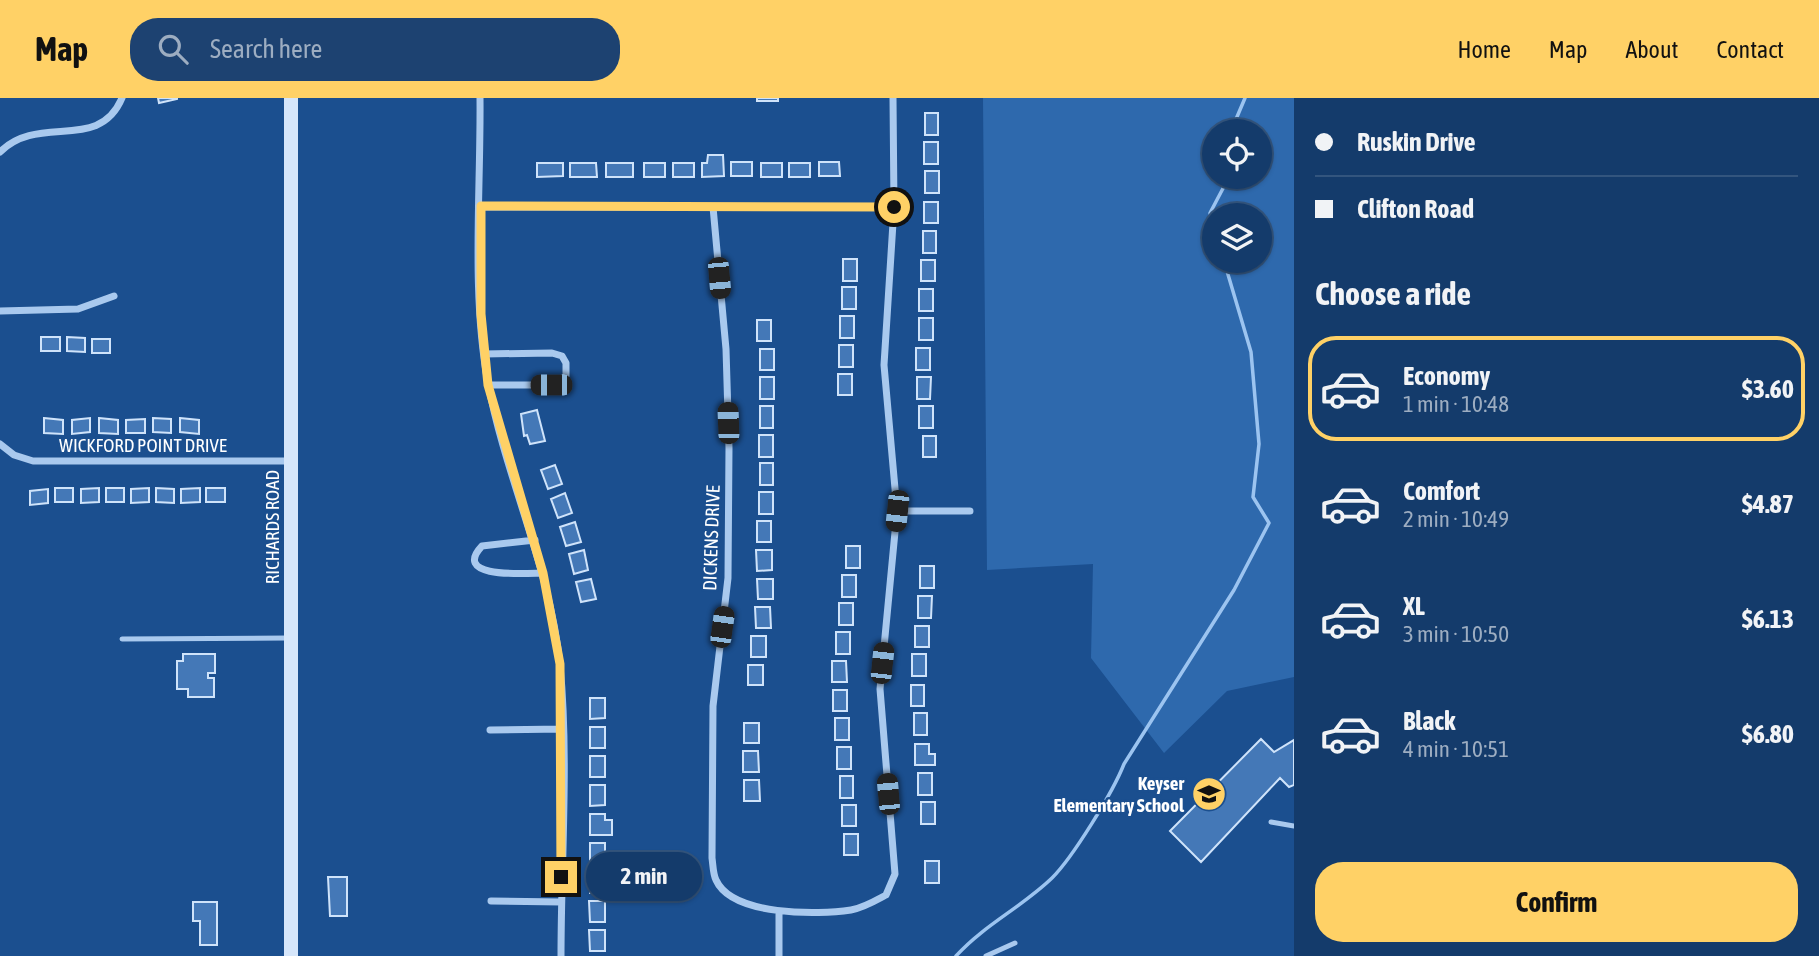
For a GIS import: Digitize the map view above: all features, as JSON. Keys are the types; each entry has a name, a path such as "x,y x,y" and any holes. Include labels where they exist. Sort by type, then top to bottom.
{"street":[{"path":"0,152 19,136 88,130 115,115 122,98"},
{"name":"RICHARDS ROAD","path":"291,98 292,956"},
{"path":"480,98 484,354 488,385 506,455 535,540 560,664 561,956"},
{"path":"893,98 894,207 884,365 897,511 970,511"},
{"path":"481,206 894,207"},
{"name":"DICKENS DRIVE","path":"713,207 726,349 729,448 728,578 713,706 712,858 716,880 727,893 750,905 779,912 853,910 886,895 893,885 895,874 880,689 897,511"},
{"path":"0,311 78,309 114,296"},
{"path":"484,354 552,353 562,356 566,363 566,376 551,385 488,385"},
{"name":"WICKFORD POINT DRIVE","path":"0,443 14,455 33,461 291,461"},
{"path":"535,540 482,546 476,552 476,559 480,568 489,573 543,573"},
{"path":"490,730 562,729"},
{"path":"491,901 561,902"},
{"path":"779,912 779,956"}],"lane":[{"path":"122,639 291,638"},
{"path":"1271,822 1294,826"},
{"path":"986,956 1015,943"}],"shaded area":[{"path":"983,98 1294,98 1294,677 1227,691 1164,753 1091,658 1093,564 987,570"}],"building":[{"path":"158,98 177,98 177,99 159,103"},
{"path":"757,98 778,98 778,101 757,101"},
{"path":"925,113 938,113 938,135 925,135"},
{"path":"924,142 938,142 938,164 924,164"},
{"path":"708,155 723,155 724,176 702,177 702,163 707,163"},
{"path":"731,162 752,162 752,176 731,176"},
{"path":"819,162 839,162 840,176 819,176"},
{"path":"537,163 563,163 563,176 537,177"},
{"path":"570,163 596,163 597,177 570,177"},
{"path":"606,163 633,163 633,177 606,177"},
{"path":"644,163 665,163 665,177 644,177"},
{"path":"673,163 694,163 694,177 673,177"},
{"path":"761,163 782,163 782,177 761,177"},
{"path":"789,163 810,163 810,177 789,177"},
{"path":"925,171 939,171 939,193 925,193"},
{"path":"924,202 938,202 938,223 924,223"},
{"path":"923,231 936,231 936,253 923,253"},
{"path":"843,259 857,259 857,281 843,281"},
{"path":"921,260 935,260 935,281 921,281"},
{"path":"842,287 856,287 856,309 842,309"},
{"path":"919,289 933,289 933,311 919,311"},
{"path":"840,316 854,316 854,338 840,338"},
{"path":"919,318 933,318 933,340 919,340"},
{"path":"757,320 771,320 771,341 757,341"},
{"path":"41,337 60,337 60,351 41,351"},
{"path":"67,337 85,338 85,352 67,351"},
{"path":"92,339 110,339 110,353 92,353"},
{"path":"839,345 853,345 853,367 839,367"},
{"path":"916,348 930,348 930,370 916,370"},
{"path":"760,349 774,349 774,370 760,370"},
{"path":"838,374 852,374 852,395 838,395"},
{"path":"760,377 774,377 774,399 760,399"},
{"path":"917,377 931,377 930,399 917,399"},
{"path":"760,406 773,406 773,428 760,428"},
{"path":"919,406 933,406 933,428 919,428"},
{"path":"537,410 545,441 530,444 527,435 524,436 521,414"},
{"path":"44,418 63,420 63,434 44,433"},
{"path":"90,418 90,432 72,434 72,420"},
{"path":"99,418 118,420 118,434 99,433"},
{"path":"153,418 171,419 171,433 153,432"},
{"path":"180,418 199,420 199,434 180,432"},
{"path":"145,419 145,433 126,433 126,420"},
{"path":"759,435 773,435 773,457 759,457"},
{"path":"923,436 936,436 936,457 923,457"},
{"path":"760,463 773,463 773,485 760,485"},
{"path":"555,465 562,484 548,489 541,470"},
{"path":"55,488 73,488 73,502 55,502"},
{"path":"99,488 99,502 81,503 81,489"},
{"path":"106,488 124,488 124,502 106,502"},
{"path":"149,488 149,502 131,503 131,489"},
{"path":"156,488 174,489 174,503 156,502"},
{"path":"200,488 200,502 181,503 181,489"},
{"path":"206,488 225,488 225,502 206,502"},
{"path":"48,489 48,503 30,505 30,491"},
{"path":"759,492 773,492 773,514 759,514"},
{"path":"565,493 572,513 558,518 551,499"},
{"path":"757,521 771,521 771,542 757,542"},
{"path":"575,522 581,542 566,546 560,527"},
{"path":"846,546 860,546 860,568 846,568"},
{"path":"584,550 588,570 574,574 569,554"},
{"path":"756,550 772,550 772,570 757,571"},
{"path":"920,566 934,566 934,588 920,588"},
{"path":"842,575 856,575 856,597 842,597"},
{"path":"591,579 596,599 581,602 576,582"},
{"path":"757,579 773,579 773,599 758,599"},
{"path":"918,596 932,596 931,618 918,618"},
{"path":"839,603 853,603 853,625 839,625"},
{"path":"755,607 770,607 771,628 756,628"},
{"path":"915,626 929,626 929,647 915,647"},
{"path":"836,632 850,632 850,654 836,654"},
{"path":"751,636 766,636 766,657 751,657"},
{"path":"183,654 215,654 215,673 208,673 208,678 214,678 214,697 188,697 188,689 177,689 177,661 183,661"},
{"path":"912,654 926,654 926,676 912,676"},
{"path":"832,661 846,661 847,682 832,682"},
{"path":"748,665 763,665 763,685 748,685"},
{"path":"911,685 924,685 924,706 911,706"},
{"path":"833,690 847,690 847,711 833,711"},
{"path":"590,698 605,698 605,718 590,719"},
{"path":"914,713 927,713 927,735 914,735"},
{"path":"835,718 849,718 849,740 835,740"},
{"path":"744,723 759,723 759,743 744,743"},
{"path":"590,727 605,727 605,748 590,748"},
{"path":"1261,739 1274,752 1294,740 1294,785 1289,787 1280,778 1201,862 1170,831"},
{"path":"915,744 929,744 929,754 935,754 935,765 915,765"},
{"path":"837,747 851,747 851,769 837,769"},
{"path":"743,751 758,751 759,772 743,772"},
{"path":"590,756 605,756 605,777 590,777"},
{"path":"918,773 932,773 932,795 918,795"},
{"path":"840,776 853,776 853,798 840,798"},
{"path":"744,780 759,780 760,801 744,801"},
{"path":"590,785 605,785 605,805 590,806"},
{"path":"921,802 935,802 935,824 921,824"},
{"path":"842,805 856,805 856,826 842,826"},
{"path":"590,814 605,814 605,820 612,820 612,835 590,835"},
{"path":"844,834 858,834 858,855 844,855"},
{"path":"590,843 605,843 605,863 590,864"},
{"path":"925,861 939,861 939,883 925,883"},
{"path":"590,872 605,872 605,893 590,893"},
{"path":"328,877 347,877 347,916 330,916"},
{"path":"589,901 605,901 605,922 590,922"},
{"path":"193,902 217,902 217,945 200,945 200,921 193,921"},
{"path":"589,930 605,930 605,951 590,951"}],"waterway":[{"path":"1236,119 1245,98"},
{"path":"1215,203 1223,189"},
{"path":"956,956 1052,878 1071,855 1102,807 1124,764 1234,590 1269,523 1253,497 1259,444 1251,352 1228,273"}],"place":[{"name":"Keyser Elementary School","path":"1209,794"}],"route":[{"path":"561,877 560,664 535,540 506,455 488,385 481,314 481,206 894,207"}]}
